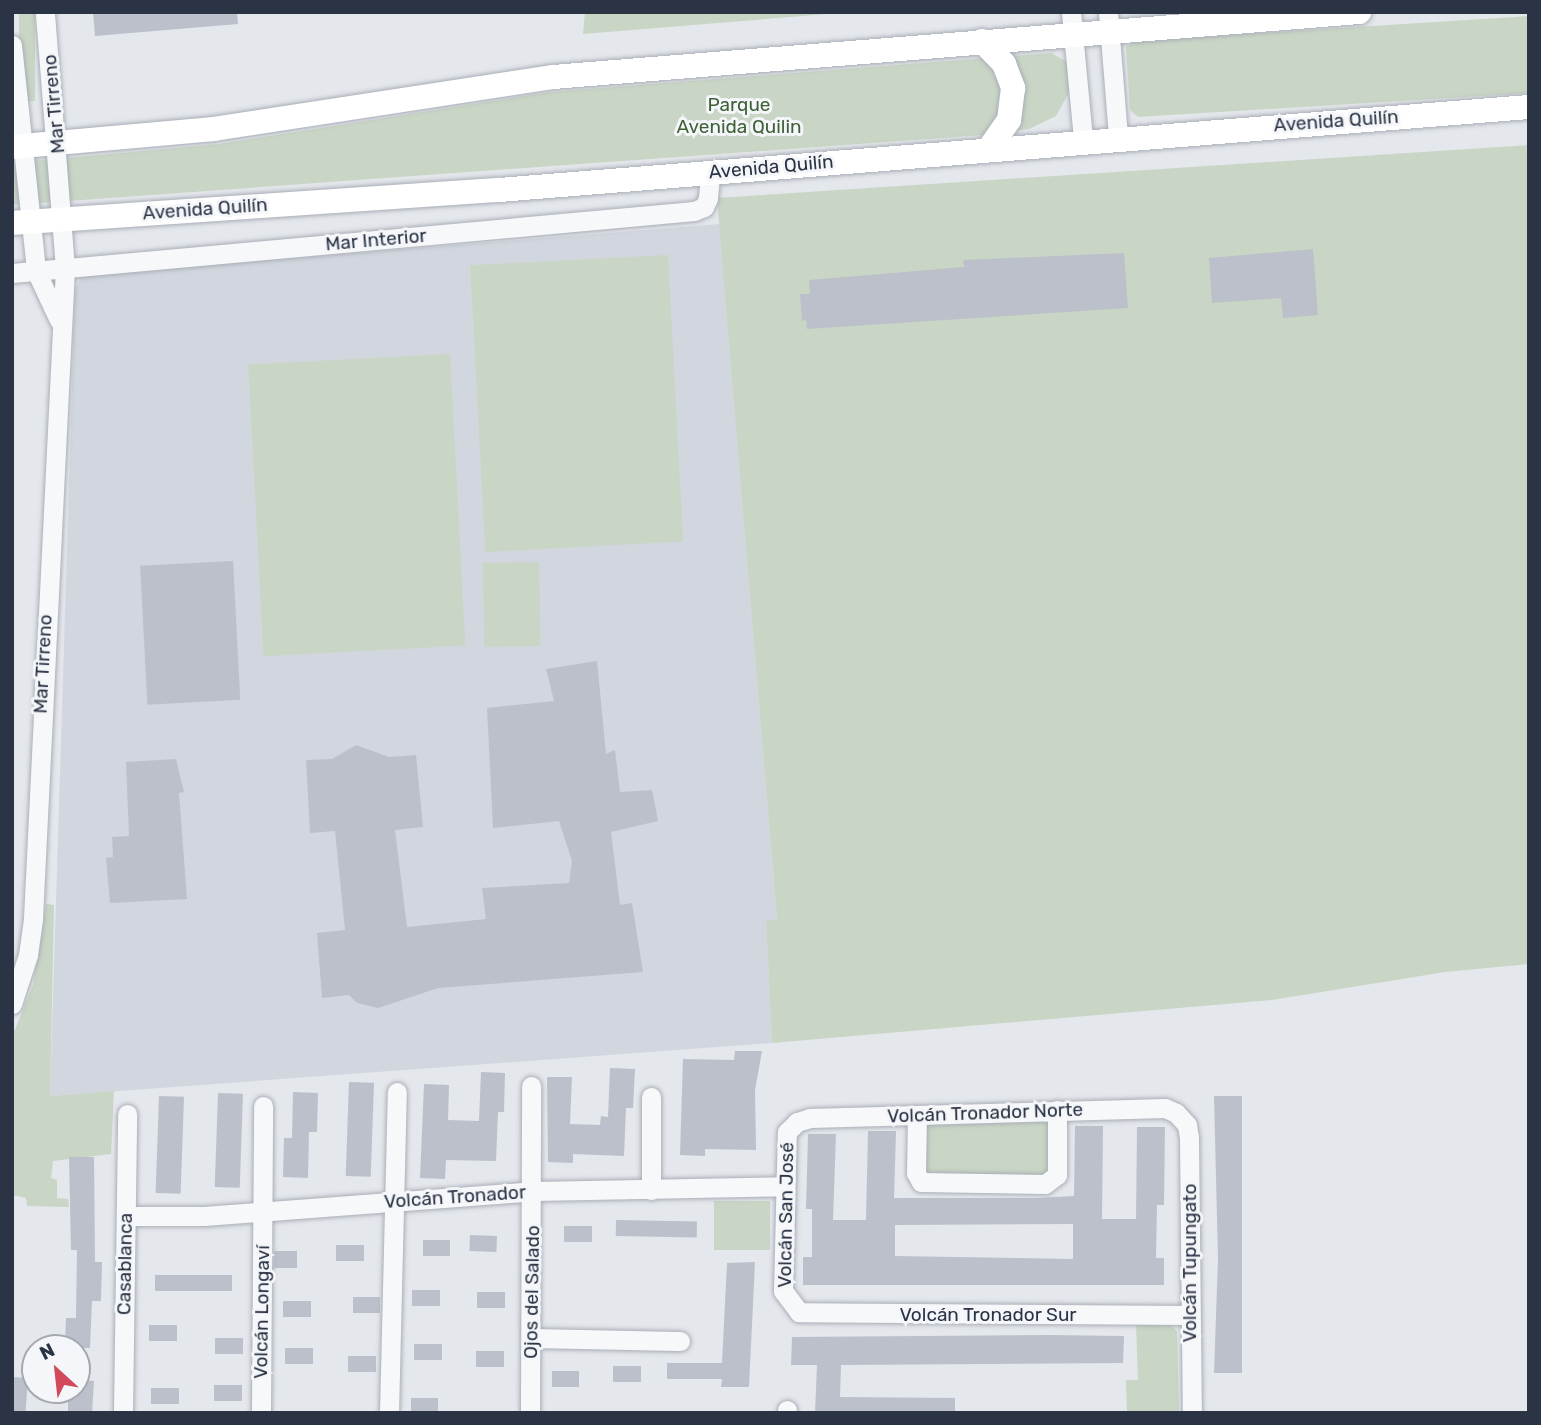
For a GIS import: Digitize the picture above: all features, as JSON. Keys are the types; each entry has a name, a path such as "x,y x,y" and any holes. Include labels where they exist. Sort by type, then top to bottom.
{"main road":[{"path":"17,147 213,129 553,77 982,41 1073,23 1359,12"},
{"path":"982,41 1004,64 1013,88 1009,121 990,147"},
{"name":"Avenida Quilín","path":"21,222 709,173 990,147 1529,107"}],"street":[{"name":"Mar Tirreno","path":"12,1004 28,956 33,918 60,321 65,268 58,144 45,12"},
{"path":"1109,22 1118,137"},
{"path":"1073,23 1083,140"},
{"name":"Mar Tirreno","path":"12,45 21,222 36,271 60,321"},
{"name":"Mar Interior","path":"12,273 694,211 704,207 708,198 709,173"},
{"name":"Ojos del Salado","path":"530,1413 533,1191 531,1086"},
{"path":"389,1413 397,1093"},
{"path":"651,1097 651,1190"},
{"name":"Volcán Longaví","path":"261,1413 263,1106"},
{"name":"Volcán Tronador Norte","path":"791,1126 810,1118 1057,1110 1165,1108 1180,1116"},
{"path":"917,1115 916,1173 921,1182 1045,1184 1057,1175 1057,1110"},
{"name":"Casablanca","path":"123,1413 127,1114"},
{"name":"Volcán Tupungato","path":"1180,1116 1189,1138 1192,1413"},
{"name":"Volcán San José","path":"790,1305 782,1291 785,1137 791,1126"},
{"name":"Volcán Tronador","path":"126,1216 264,1212 533,1191 784,1185"},
{"name":"Volcán Tronador Sur","path":"790,1305 808,1314 1190,1315"},
{"path":"531,1338 680,1340"}],"shaded area":[{"path":"720,224 777,920 766,921 772,1043 50,1096 75,290 82,275"}],"green space":[{"path":"19,12 35,12 35,101 19,101"},
{"path":"585,12 852,12 583,34"},
{"path":"1529,16 1529,93 1138,117 1130,110 1126,47 1135,41"},
{"name":"Parque Avenida Quilin","path":"1051,53 1067,62 1071,89 1056,116 1029,129 983,135 12,205 12,163 219,144 550,92"},
{"path":"1529,145 1529,964 1445,972 1272,1000 772,1043 766,921 777,919 717,198"},
{"path":"668,255 683,542 485,552 470,265"},
{"path":"450,354 465,646 264,656 248,365"},
{"path":"539,562 540,646 484,647 483,563"},
{"path":"46,904 54,905 50,1096 114,1091 111,1154 53,1161 51,1178 57,1180 57,1198 68,1199 69,1207 27,1206 26,1198 12,1195 12,1037 33,985"},
{"path":"1050,1122 1050,1175 928,1180 922,1171 923,1125"},
{"path":"714,1201 770,1201 770,1250 714,1250"},
{"path":"1136,1324 1171,1325 1177,1331 1179,1413 1127,1413 1126,1380 1138,1380"}],"building":[{"path":"93,12 237,12 238,24 95,36"},
{"path":"1313,249 1318,315 1283,318 1281,298 1212,303 1209,258"},
{"path":"1124,253 1128,308 807,329 806,320 802,321 800,294 810,294 809,280 964,267 963,260"},
{"path":"233,561 240,700 147,705 140,566"},
{"path":"597,661 606,754 615,750 620,792 652,790 658,821 611,832 620,905 632,903 643,972 438,988 378,1008 357,1003 349,995 322,998 317,933 345,930 335,831 310,833 306,760 332,759 356,745 389,757 416,755 423,827 395,830 407,927 486,919 482,888 569,883 572,861 559,821 493,828 487,708 554,701 546,669"},
{"path":"176,759 184,792 179,793 187,899 110,903 106,858 113,857 112,837 129,836 126,762"},
{"path":"735,1051 762,1051 755,1090 756,1150 705,1149 705,1156 680,1155 683,1059 734,1060"},
{"path":"610,1068 635,1069 633,1108 626,1108 624,1156 573,1154 573,1163 548,1162 547,1077 572,1077 570,1124 600,1125 601,1116 608,1117"},
{"path":"481,1072 505,1073 504,1112 498,1112 496,1161 446,1160 445,1179 420,1178 424,1084 449,1085 448,1120 479,1121"},
{"path":"349,1082 374,1083 371,1177 346,1176"},
{"path":"293,1092 318,1093 317,1132 309,1132 308,1178 283,1177 284,1138 292,1138"},
{"path":"218,1093 243,1094 240,1188 215,1187"},
{"path":"159,1096 184,1097 181,1194 156,1193"},
{"path":"1214,1096 1242,1096 1242,1373 1214,1373 1218,1259"},
{"path":"1075,1126 1103,1126 1102,1219 1136,1219 1137,1127 1165,1127 1164,1205 1157,1205 1156,1258 1164,1258 1164,1285 803,1285 803,1257 812,1257 812,1209 806,1209 808,1134 836,1134 833,1220 866,1220 868,1131 896,1131 894,1198 1074,1196","holes":["1073,1224 1073,1259 895,1256 895,1225"]},
{"path":"69,1157 94,1157 95,1262 102,1262 101,1301 92,1301 91,1334 65,1334 66,1318 76,1318 77,1250 71,1250"},
{"path":"616,1220 697,1221 697,1237 616,1236"},
{"path":"564,1226 592,1226 592,1242 564,1242"},
{"path":"470,1235 497,1236 496,1252 469,1251"},
{"path":"423,1240 450,1240 450,1256 423,1256"},
{"path":"336,1245 364,1245 364,1261 336,1261"},
{"path":"274,1251 297,1251 297,1268 274,1268"},
{"path":"755,1262 749,1387 721,1387 722,1379 667,1379 667,1363 722,1363 727,1263"},
{"path":"155,1275 232,1275 232,1291 155,1291"},
{"path":"412,1290 440,1290 440,1306 412,1306"},
{"path":"477,1292 505,1292 505,1308 477,1308"},
{"path":"353,1297 380,1297 380,1313 353,1313"},
{"path":"283,1301 311,1301 311,1317 283,1317"},
{"path":"149,1325 177,1325 177,1341 149,1341"},
{"path":"1124,1336 1123,1363 841,1365 840,1397 955,1398 955,1413 815,1413 817,1365 791,1365 792,1337"},
{"path":"215,1338 243,1338 243,1354 215,1354"},
{"path":"414,1344 442,1344 442,1360 414,1360"},
{"path":"285,1348 313,1348 313,1364 285,1364"},
{"path":"476,1351 504,1351 504,1367 476,1367"},
{"path":"348,1356 376,1356 376,1372 348,1372"},
{"path":"613,1366 641,1366 641,1382 613,1382"},
{"path":"552,1371 579,1371 579,1387 552,1387"},
{"path":"12,1377 21,1378 21,1404 26,1404 26,1413 12,1413"},
{"path":"91,1381 94,1381 92,1413 68,1413 68,1404 91,1404"},
{"path":"214,1385 242,1385 242,1401 214,1401"},
{"path":"151,1388 179,1388 179,1404 151,1404"},
{"path":"411,1398 438,1398 438,1413 411,1413"}]}
